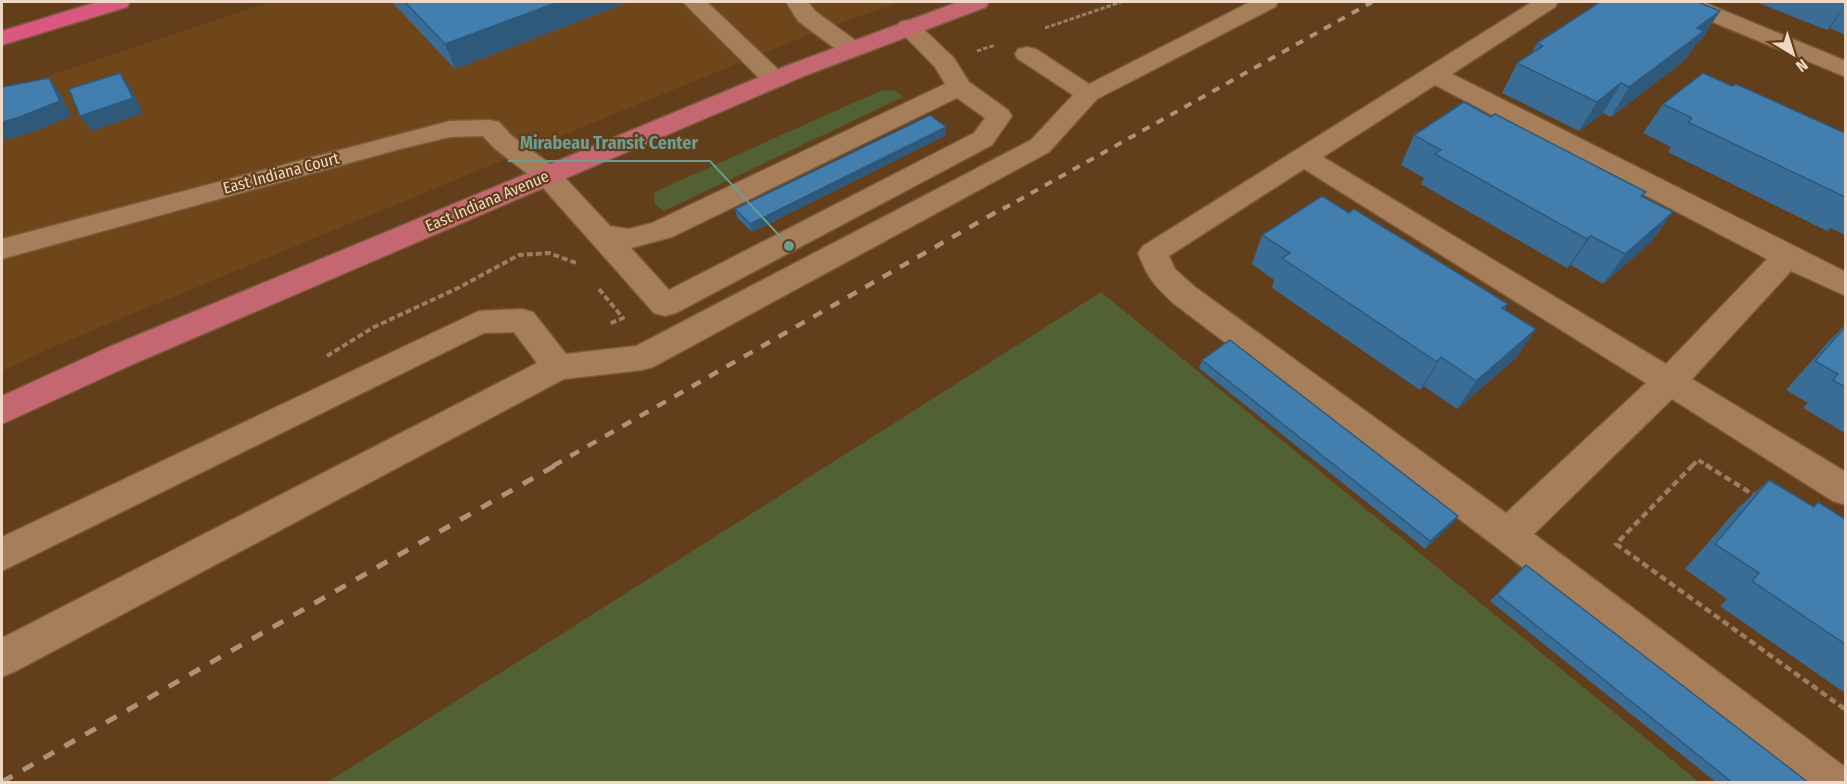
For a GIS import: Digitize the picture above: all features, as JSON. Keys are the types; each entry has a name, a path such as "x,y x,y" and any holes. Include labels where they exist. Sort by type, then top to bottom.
{"highway":[{"path":"2,38 119,2"}],"main road":[{"name":"East Indiana Avenue","path":"2,411 120,356 850,48 978,2"}],"lane":[{"path":"694,2 774,80"},
{"path":"796,2 806,16 850,48"},
{"path":"2,658 558,367 642,358 1040,146 1088,94 1268,2"},
{"path":"1548,2 1153,253 1162,275 1184,295 1509,535 1830,783"},
{"path":"1684,2 1845,70"},
{"path":"600,234 629,239 662,230 959,87 945,63 908,27"},
{"path":"1027,54 1088,94"},
{"path":"1433,75 1845,285"},
{"name":"East Indiana Court","path":"2,249 450,129 490,128 503,142 547,175 665,305 983,139 999,116 959,87"},
{"path":"1304,157 1845,490"},
{"path":"1509,535 1668,383 1787,257"},
{"path":"2,555 479,322 522,320 558,367"}],"path":[{"path":"1767,504 1698,460 1616,544 1845,710"}],"shaded area":[{"path":"269,2 900,2 818,31 619,112 57,345 2,371 2,91"}],"green space":[{"path":"880,91 896,91 903,97 664,211 655,204 654,193 661,189"},
{"path":"1101,292 1699,782 328,782"}],"building":[{"path":"405,2 558,2 445,44"},
{"path":"1600,2 1698,2 1720,11 1697,28 1704,31 1629,87 1621,83 1597,102 1517,63 1543,46 1537,43"},
{"path":"120,73 133,98 80,116 69,89"},
{"path":"1703,73 1732,86 1736,84 1845,133 1845,197 1688,122 1692,118 1663,104"},
{"path":"49,78 60,101 2,122 2,87"},
{"path":"1464,102 1491,117 1495,114 1646,192 1641,196 1673,212 1625,254 1591,236 1587,239 1435,154 1441,150 1414,135"},
{"path":"930,115 946,127 750,224 735,209"},
{"path":"1322,196 1349,213 1354,209 1508,304 1502,308 1536,329 1476,381 1441,357 1437,362 1282,258 1290,253 1262,235"},
{"path":"1845,327 1845,387 1833,380 1838,374 1815,361"},
{"path":"1230,340 1458,516 1430,541 1202,360"},
{"path":"1769,480 1814,507 1818,502 1845,519 1845,644 1752,581 1759,573 1715,544"},
{"path":"1526,565 1809,783 1733,783 1497,594"}],"railway":[{"path":"1003,209 1372,2"},
{"path":"553,466 1005,207"},
{"path":"2,782 556,465"}],"place":[{"name":"Mirabeau Transit Center","path":"789,246"}]}
